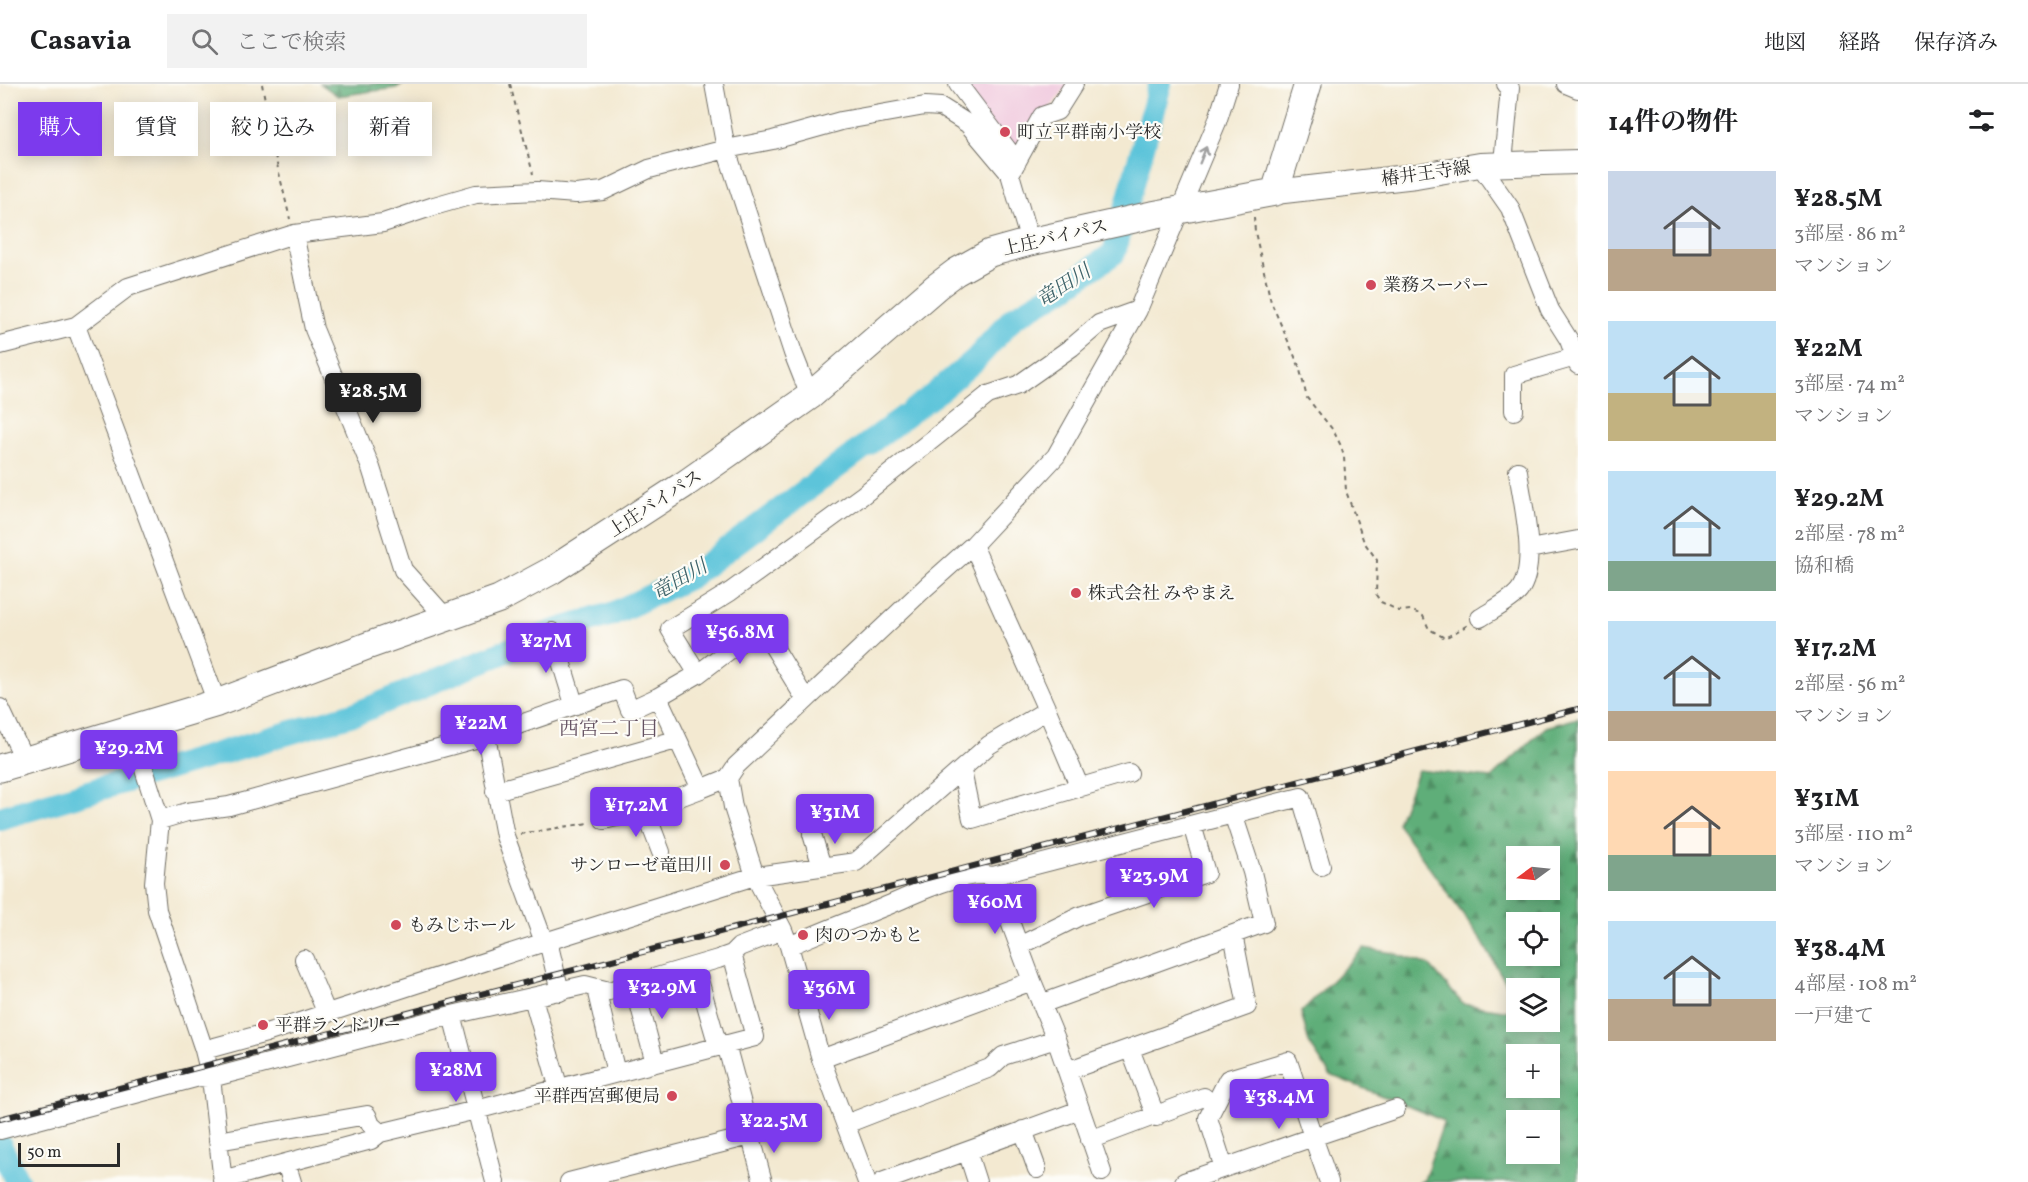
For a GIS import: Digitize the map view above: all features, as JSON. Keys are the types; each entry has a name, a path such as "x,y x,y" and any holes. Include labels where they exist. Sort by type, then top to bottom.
{"highway":[{"path":"1264,194 1308,84"},
{"name":"上庄バイパス","path":"13,764 132,734 499,599 551,572 685,484 810,396 936,287 956,272 990,253 1041,239 1152,215 1264,194"}],"main road":[{"name":"椿井王寺線","path":"1264,194 1416,176 1491,164 1578,162"}],"street":[{"path":"714,84 726,149 793,353 810,396"},
{"path":"958,84 1014,168 1041,239"},
{"path":"1014,168 1042,116 1057,111 1074,84"},
{"path":"604,820 645,810 728,777 736,766 973,545 1056,456 1138,310 1217,122 1228,84"},
{"path":"1506,84 1510,88 1491,164 1550,310 1575,349 1514,375 1514,411"},
{"path":"1566,84 1578,89"},
{"path":"0,345 76,326 128,287 294,234 383,223 476,194 537,192 576,194 603,191 649,169 726,149 773,140 841,121 925,106 941,106 968,124 1014,168"},
{"path":"294,234 314,329 371,468 404,570 446,618"},
{"path":"699,674 670,629 730,592 863,495 988,395 1018,385 1072,347 1099,324 1138,310"},
{"path":"76,326 217,703"},
{"path":"1480,618 1519,592 1528,572 1529,549 1518,471"},
{"path":"1529,549 1578,540"},
{"path":"973,545 1080,788"},
{"path":"160,816 229,806 486,736 622,689 630,710 699,674 761,626 806,700"},
{"path":"552,632 574,705"},
{"path":"658,697 676,740 701,789"},
{"path":"0,708 13,764"},
{"path":"204,1050 327,1014 755,876 856,861 962,771 989,745 1047,710"},
{"path":"132,734 160,816 154,883 157,910 204,1050 211,1078 223,1181 370,1140 380,1133 755,1037 732,954"},
{"path":"486,736 505,836 546,942 560,992"},
{"path":"495,792 676,740"},
{"path":"962,771 972,819 1129,773"},
{"path":"728,777 733,807 755,876 786,938 821,1059 867,1182"},
{"path":"0,1130 199,1077 211,1078 452,1015 585,986 609,991 732,954 739,947 786,938 898,902 921,890 981,874 993,876 1301,797 1321,866"},
{"path":"645,810 661,852"},
{"path":"1041,1004 1264,922 1252,872 1233,814"},
{"path":"1018,946 1080,916 1206,873 1192,825"},
{"path":"812,834 822,867"},
{"path":"993,876 1018,946 1056,1039 1102,1172"},
{"path":"1067,1071 1248,1005 1233,934"},
{"path":"304,959 327,1014"},
{"path":"695,966 722,1045 763,1182"},
{"path":"821,1059 1032,981"},
{"path":"634,984 655,1064"},
{"path":"596,989 616,1073"},
{"path":"533,998 559,1089"},
{"path":"452,1015 495,1182"},
{"path":"846,1124 990,1068 1003,1056 1056,1039"},
{"path":"1130,1049 1156,1117"},
{"path":"1224,1168 1208,1118 1228,1079 1288,1061 1329,1182"},
{"path":"1090,1140 1204,1097"},
{"path":"1184,1182 1396,1109"},
{"path":"882,1182 1080,1110"},
{"path":"218,1141 367,1115 371,1125 380,1133"},
{"path":"1023,1131 1037,1170"},
{"path":"569,1182 750,1136"},
{"path":"967,1151 977,1182"},
{"path":"286,1163 292,1182"}],"path":[{"path":"262,84 276,160 294,234"},
{"path":"510,84 537,192"},
{"path":"1264,194 1255,232 1271,302 1299,366 1307,399 1333,430 1341,446 1346,491 1364,543 1377,560 1376,595 1381,602 1399,611 1411,610 1424,616 1429,629 1445,638 1480,618"},
{"path":"505,836 604,820"}],"shaded area":[{"name":"町立平群南小学校","path":"949,84 1069,84 1007,162"}],"green space":[{"path":"321,84 403,84 396,88 338,96"},
{"path":"1578,718 1578,1182 1418,1182 1424,1180 1444,1121 1330,1075 1309,1043 1301,1012 1364,948 1393,953 1429,965 1463,1004 1506,1010 1506,1032 1560,1032 1560,978 1506,978 1506,984 1480,938 1397,823 1418,770 1491,778 1546,727"}],"waterway":[{"name":"竜田川","path":"0,818 360,712 552,632 612,614 690,577 936,393 975,360 1013,318 1067,286 1114,253 1160,84"},
{"path":"0,1145 18,1182"}],"railway":[{"path":"0,1119 1578,709"}],"place":[{"name":"町立平群南小学校","path":"1005,132"},
{"name":"業務スーパー","path":"1371,285"},
{"name":"株式会社 みやまえ","path":"1076,593"},
{"name":"サンローゼ竜田川","path":"725,865"},
{"name":"もみじホール","path":"396,925"},
{"name":"肉のつかもと","path":"803,935"},
{"name":"平群ランドリー","path":"263,1025"},
{"name":"平群西宮郵便局","path":"672,1096"}],"district":[{"name":"西宮二丁目","path":"609,728"}]}
